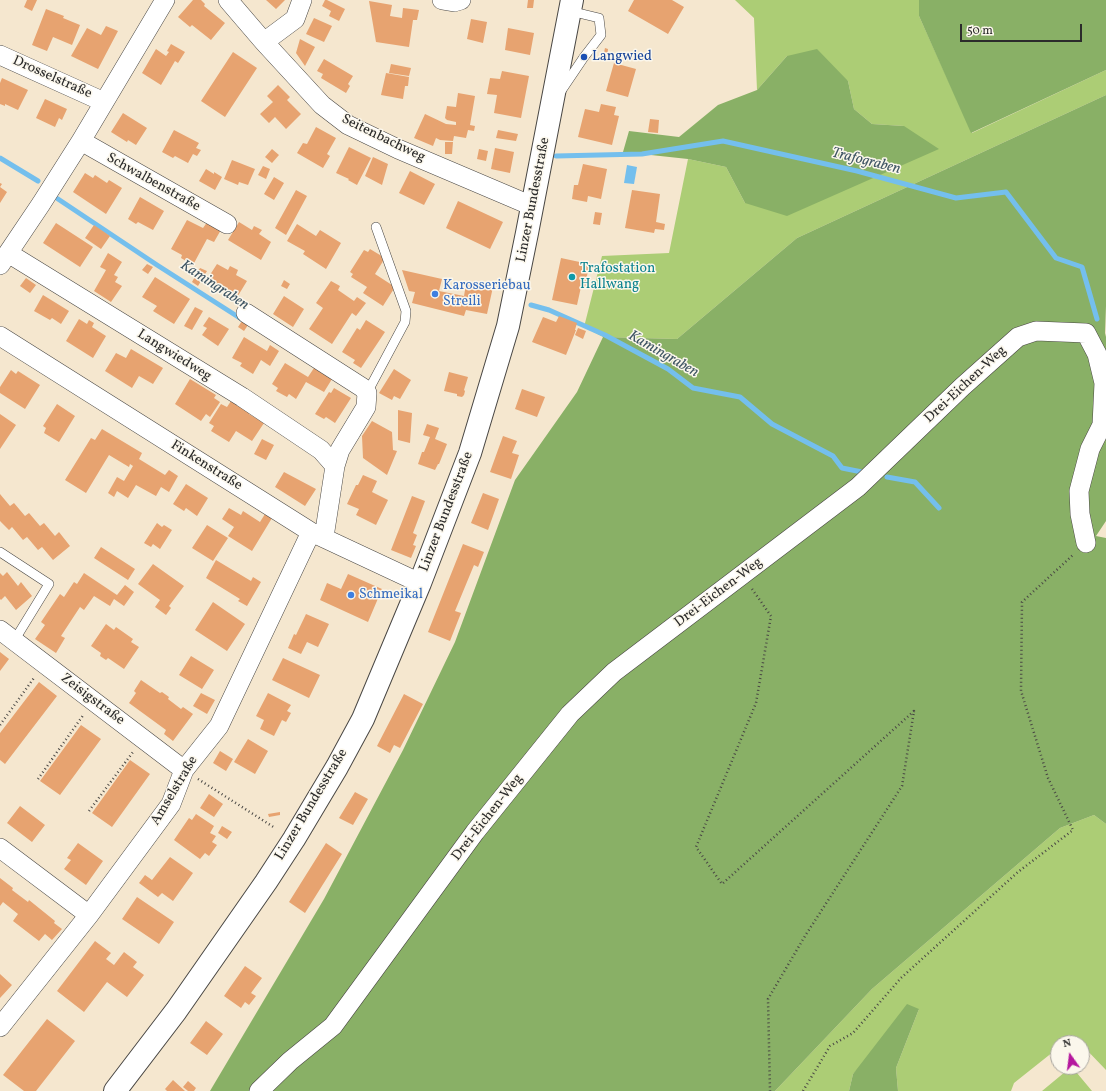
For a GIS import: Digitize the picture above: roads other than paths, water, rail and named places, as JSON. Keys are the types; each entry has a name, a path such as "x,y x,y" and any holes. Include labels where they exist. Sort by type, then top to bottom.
{"main road":[{"name":"Linzer Bundesstraße","path":"115,1091 176,1011 261,888 297,833 337,767 363,719 420,583 470,452 508,326 553,103 571,5"}],"street":[{"path":"4,259 41,204 165,0"},
{"name":"Seitenbachweg","path":"228,0 322,105 348,125 398,149 532,206"},
{"path":"264,42 295,19 302,0"},
{"path":"442,0 454,2 461,0"},
{"name":"Drosselstraße","path":"0,55 104,102"},
{"name":"Schwalbenstraße","path":"80,141 226,224"},
{"name":"Langwiedweg","path":"4,259 255,406 321,450 335,466"},
{"path":"246,313 363,388 367,393 366,407 340,450 318,535"},
{"name":"Drei-Eichen-Weg","path":"259,1091 290,1061 333,1026 476,832 570,714 614,672 858,488 984,367 1018,337 1036,330 1086,333 1097,354 1104,384 1102,425 1090,450 1079,491 1080,514 1086,543"},
{"name":"Finkenstraße","path":"0,336 318,535 420,583"},
{"name":"Amselstraße","path":"0,1027 89,915 171,804 184,770 219,726 318,535"},
{"name":"Zeisigstraße","path":"7,636 184,770"},
{"path":"0,848 89,915"}],"lane":[{"path":"553,103 584,57 601,35 599,18 571,5"},
{"path":"367,393 405,322 406,311 376,227"},
{"path":"0,552 49,584 7,636"}],"water":[{"path":"627,165 637,167 634,184 624,183"}],"waterway":[{"name":"Trafograben","path":"556,156 642,154 723,141 857,171 956,198 1006,192 1056,258 1082,267 1097,319"},
{"path":"0,158 38,181"},
{"name":"Kamingraben","path":"58,199 243,320"},
{"name":"Kamingraben","path":"531,305 549,310 605,335 668,369 693,388 740,397 772,424 833,456 842,468 862,472"},
{"path":"887,477 915,482 939,508"}],"place":[{"name":"Langwied","path":"584,57"},
{"name":"Trafostation Hallwang","path":"572,277"},
{"name":"Karosseriebau Streili","path":"435,294"},
{"name":"Schmeikal","path":"351,595"}]}
